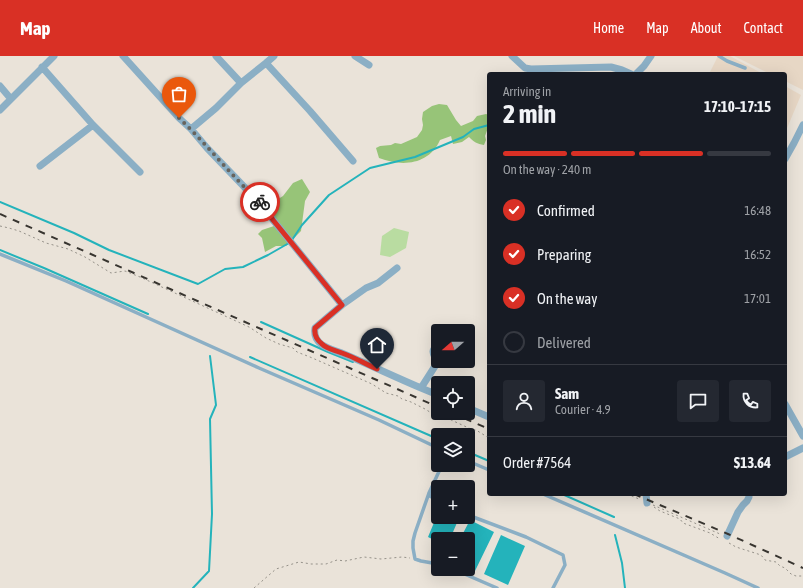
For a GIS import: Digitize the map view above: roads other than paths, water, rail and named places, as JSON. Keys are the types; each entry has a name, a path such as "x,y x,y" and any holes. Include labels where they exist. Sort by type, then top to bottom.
{"street":[{"path":"0,110 54,56"},
{"path":"123,56 207,148 251,194 263,204 273,220 342,305"},
{"path":"216,56 241,83"},
{"path":"191,129 216,108 241,83 274,56"},
{"path":"355,56 369,64"},
{"path":"512,56 525,68 531,69 611,67 626,72"},
{"path":"638,72 651,56"},
{"path":"266,63 353,161"},
{"path":"42,67 93,125 140,172"},
{"path":"0,86 11,99"},
{"path":"787,155 803,124"},
{"path":"40,166 93,125"},
{"path":"397,268 378,283 366,288 342,305 315,328 314,332 316,338 327,348 431,392"},
{"path":"421,388 434,368"},
{"path":"787,408 803,436"},
{"path":"475,411 487,416"},
{"path":"787,456 803,448"},
{"path":"646,496 647,503"},
{"path":"727,536 738,512 749,496"}],"lane":[{"path":"719,56 745,68"},
{"path":"0,254 66,281 431,445"},
{"path":"475,464 487,469"},
{"path":"431,563 415,559 413,541 429,493 439,472"},
{"path":"429,493 431,497"},
{"path":"547,496 665,546 758,588"},
{"path":"475,518 526,537 563,555 565,565 553,588"},
{"path":"469,576 497,588"}],"water":[{"path":"475,522 494,532 475,571 475,532 464,532 468,524 475,524"},
{"path":"433,524 456,524 453,532 431,532 431,538 428,537"},
{"path":"501,535 525,546 508,585 484,574"}],"waterway":[{"path":"292,240 302,225 329,195 370,168 415,157 463,137 474,129 487,126"},
{"path":"0,202 74,233 109,250 198,284 225,269 243,267 289,243"},
{"path":"0,250 148,314"},
{"path":"261,322 353,362"},
{"path":"193,588 209,571 212,514 210,419 216,405 210,356"},
{"path":"250,357 431,436"},
{"path":"475,455 487,460"},
{"path":"567,496 614,517"},
{"path":"615,535 622,563 625,588"}],"railway":[{"path":"0,214 431,404"},
{"path":"468,420 487,428"},
{"path":"639,496 803,568"}]}
